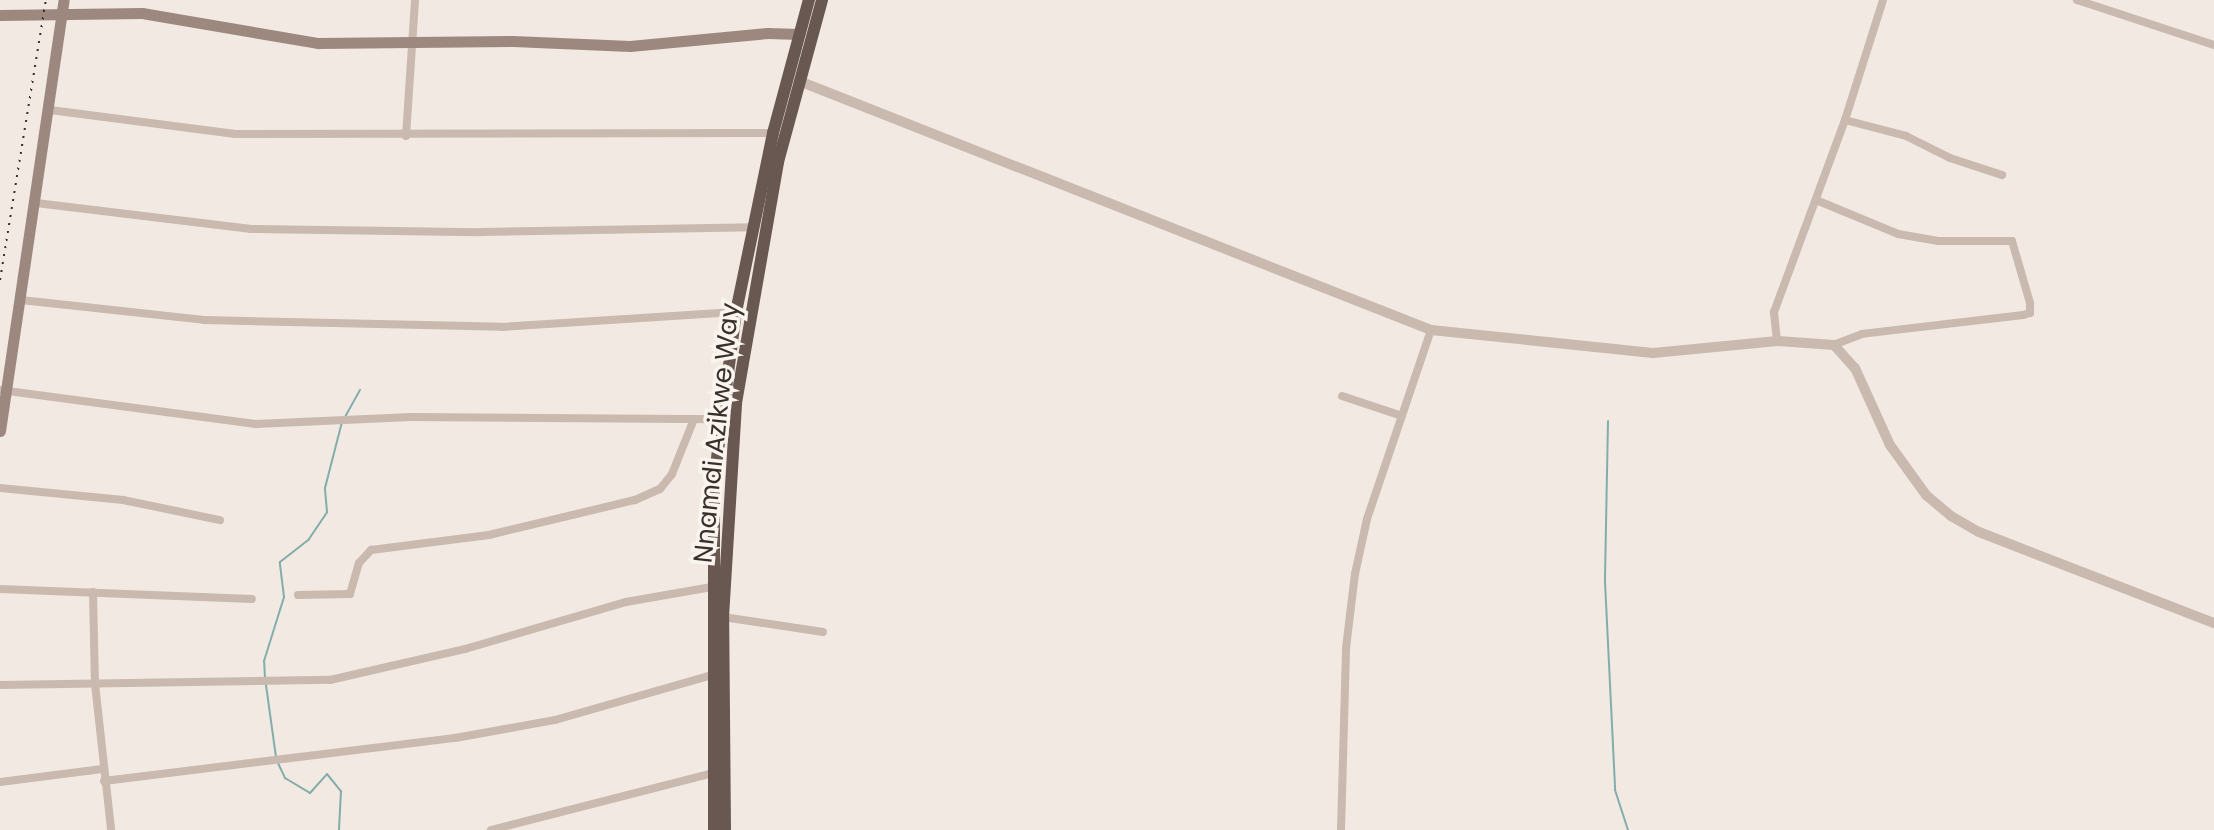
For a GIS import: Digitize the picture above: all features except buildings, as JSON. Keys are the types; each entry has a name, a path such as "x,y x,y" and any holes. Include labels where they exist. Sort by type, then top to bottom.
{"highway":[{"name":"Nnamdi Azikwe Way","path":"714,830 714,481 736,312 773,133 809,0"},
{"name":"Nnamdi Azikwe Way","path":"725,830 723,617 733,445 747,322 799,81 822,0"}],"main road":[{"path":"0,431 64,0"},
{"path":"0,15 142,13 303,42 630,46 799,34"}],"street":[{"path":"406,136 415,0"},
{"path":"1777,341 1774,312 1845,120 1883,0"},
{"path":"2077,0 2214,45"},
{"path":"799,81 1431,330 1653,353 1777,341 1834,345 1862,334 2030,313 2030,303 2012,241 1938,241 1898,234 1816,200"},
{"path":"50,110 235,134 773,133"},
{"path":"1845,120 1906,136 1950,158 2002,175"},
{"path":"36,203 251,229 753,227"},
{"path":"21,300 204,320 502,327 736,312"},
{"path":"1341,830 1346,648 1355,574 1367,519 1431,330"},
{"path":"1834,345 1855,368 1890,445 1926,495 1951,516 1979,532 2214,623"},
{"path":"4,391 256,424 349,419 723,419"},
{"path":"1342,396 1402,416"},
{"path":"298,595 350,594 359,563 371,550 489,535 635,500 660,489 672,474 694,419"},
{"path":"0,488 123,500 220,520"},
{"path":"0,685 349,677 626,602 712,587"},
{"path":"0,589 252,599"},
{"path":"93,592 95,684 111,830"},
{"path":"723,617 823,632"},
{"path":"104,781 276,761 555,720 712,675"},
{"path":"0,782 102,769"},
{"path":"491,830 713,773"}],"waterway":[{"path":"345,417 360,390"},
{"path":"1608,421 1605,582 1615,790 1628,830"},
{"path":"265,678 264,661 284,597 280,562 309,539 327,512 325,488 342,422"},
{"path":"266,685 276,757"},
{"path":"278,763 285,778 310,793 327,774 341,791 339,830"}],"railway":[{"path":"0,280 46,0"}]}
